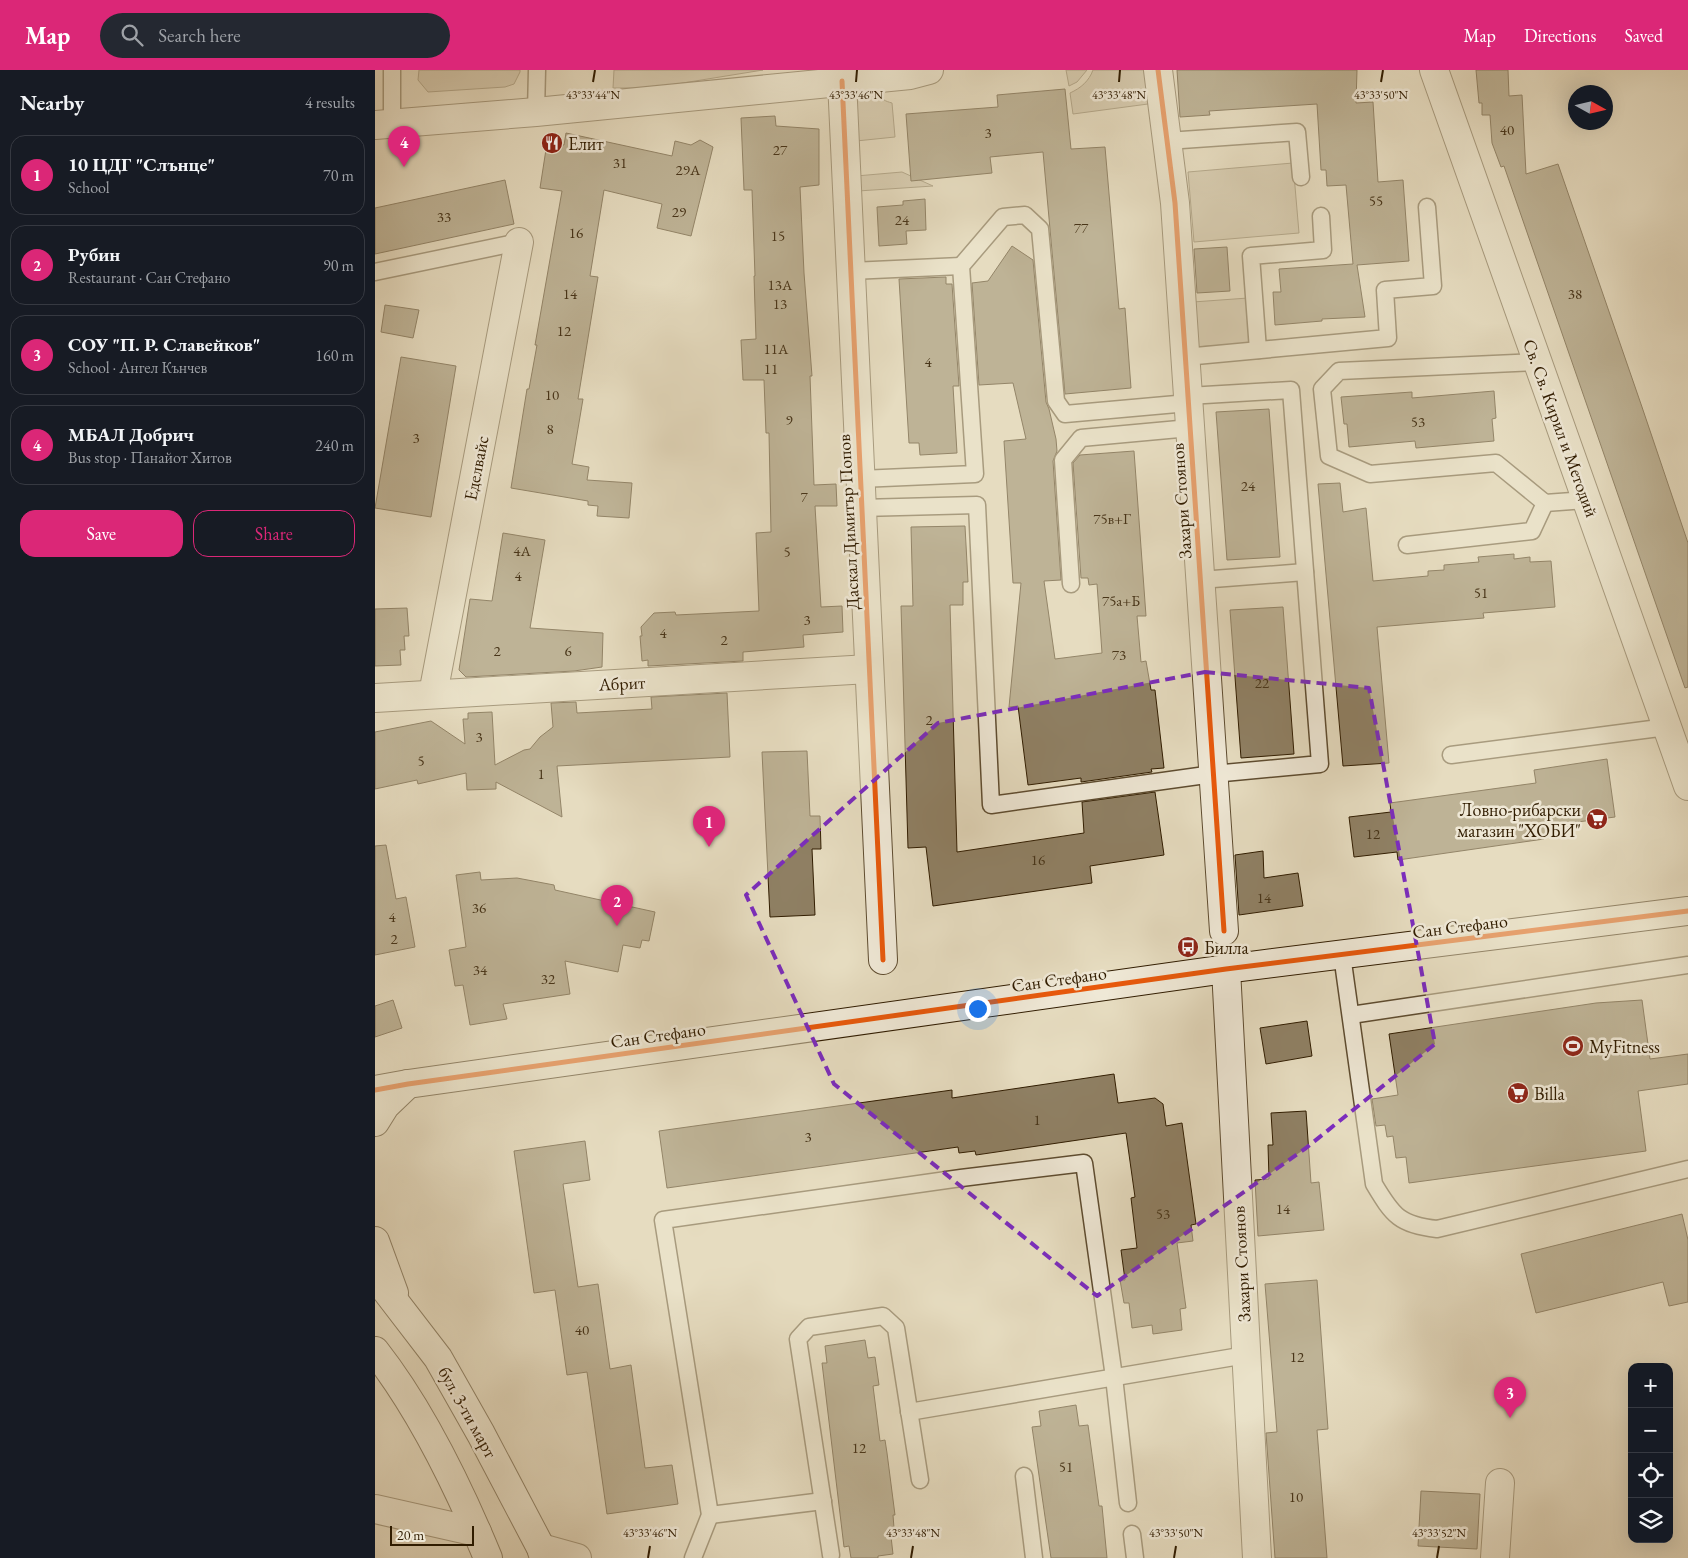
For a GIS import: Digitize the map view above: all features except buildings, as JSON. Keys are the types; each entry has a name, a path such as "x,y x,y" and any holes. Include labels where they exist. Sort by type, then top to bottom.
{"street":[{"path":"383,124 536,112 842,82 929,70"},
{"name":"Захари Стоянов","path":"1158,70 1175,203 1224,931"},
{"name":"Св. Св. Кирил и Методий","path":"1434,70 1688,786"},
{"name":"Даскал Димитър Попов","path":"842,82 883,960"},
{"name":"Еделвайс","path":"433,694 519,242"},
{"name":"Абрит","path":"375,698 869,669"},
{"name":"Сан Стефано","path":"375,1090 1225,969 1688,911"},
{"name":"Захари Стоянов","path":"1225,969 1257,1558"},
{"path":"375,1122 385,1106 409,1084"},
{"path":"375,1241 399,1306"},
{"name":"бул. 3-ти март","path":"375,1276 438,1358 481,1434 543,1553"},
{"path":"375,1351 396,1378 437,1450 488,1558"},
{"path":"1495,1558 1500,1483"},
{"path":"375,1509 477,1532"},
{"path":"543,1553 577,1558"}],"lane":[{"path":"383,124 392,70"},
{"path":"536,112 537,70"},
{"path":"1167,141 1297,132 1301,177"},
{"path":"1185,357 1388,338 1385,290 1433,286 1427,207"},
{"path":"860,479 975,474 961,266 1003,217 1025,215 1040,229 1056,401 1065,414 1189,409"},
{"path":"1258,350 1251,256 1323,250 1321,216"},
{"path":"375,272 519,242"},
{"path":"851,271 961,266"},
{"path":"1537,362 1339,371 1322,389 1329,456 1370,474 1496,463 1545,503 1586,500"},
{"path":"861,508 977,505 991,805 1213,774 1320,764 1291,390 1189,409 1081,438 1063,460 1071,584"},
{"path":"1407,545 1532,531 1545,503"},
{"path":"1200,580 1305,572"},
{"path":"1451,755 1667,727"},
{"path":"1342,955 1374,1184 1384,1201 1400,1219 1416,1227 1437,1229 1688,1169"},
{"path":"1351,1015 1688,965"},
{"path":"693,1558 710,1515 663,1220 961,1178 1084,1163 1114,1378 1128,1503"},
{"path":"831,1555 798,1339 809,1327 883,1316 895,1328 920,1480"},
{"path":"909,1412 1246,1355"},
{"path":"1024,1476 1034,1558"},
{"path":"710,1515 823,1501"},
{"path":"1132,1534 1135,1558"}],"highlighted area":[{"path":"1205,672 1369,688 1435,1044 1306,1148 1097,1296 834,1084 746,895 938,723"}],"shaded area":[{"path":"419,70 520,70 520,72 514,84 505,87 428,92 418,80"},
{"path":"614,70 763,70 652,88 613,88"},
{"path":"1066,70 1087,70 1077,82 1069,86"},
{"path":"1093,70 1144,70 1148,104 1073,114 1070,93 1084,84"},
{"path":"879,93 884,100 892,103 895,137 856,141 852,95"},
{"path":"1293,163 1299,233 1194,242 1188,172"},
{"path":"902,172 933,186 858,191 856,176"},
{"path":"1248,298 1251,343 1196,347 1193,302"}],"cycle path":[{"path":"1158,70 1175,203 1224,931"},
{"path":"842,81 883,960"},
{"path":"375,1090 1226,969 1688,911"}],"place":[{"name":"Елит","path":"552,143"},
{"name":"МБАЛ Добрич","path":"404,167"},
{"name":"Ловно-рибарски магазин \"ХОБИ\"","path":"1597,819"},
{"name":"10 ЦДГ \"Слънце\"","path":"709,847"},
{"name":"Рубин","path":"617,926"},
{"name":"Билла","path":"1188,947"},
{"name":"MyFitness","path":"1573,1046"},
{"name":"Billa","path":"1518,1093"},
{"name":"СОУ \"П. Р. Славейков\"","path":"1510,1418"}]}
